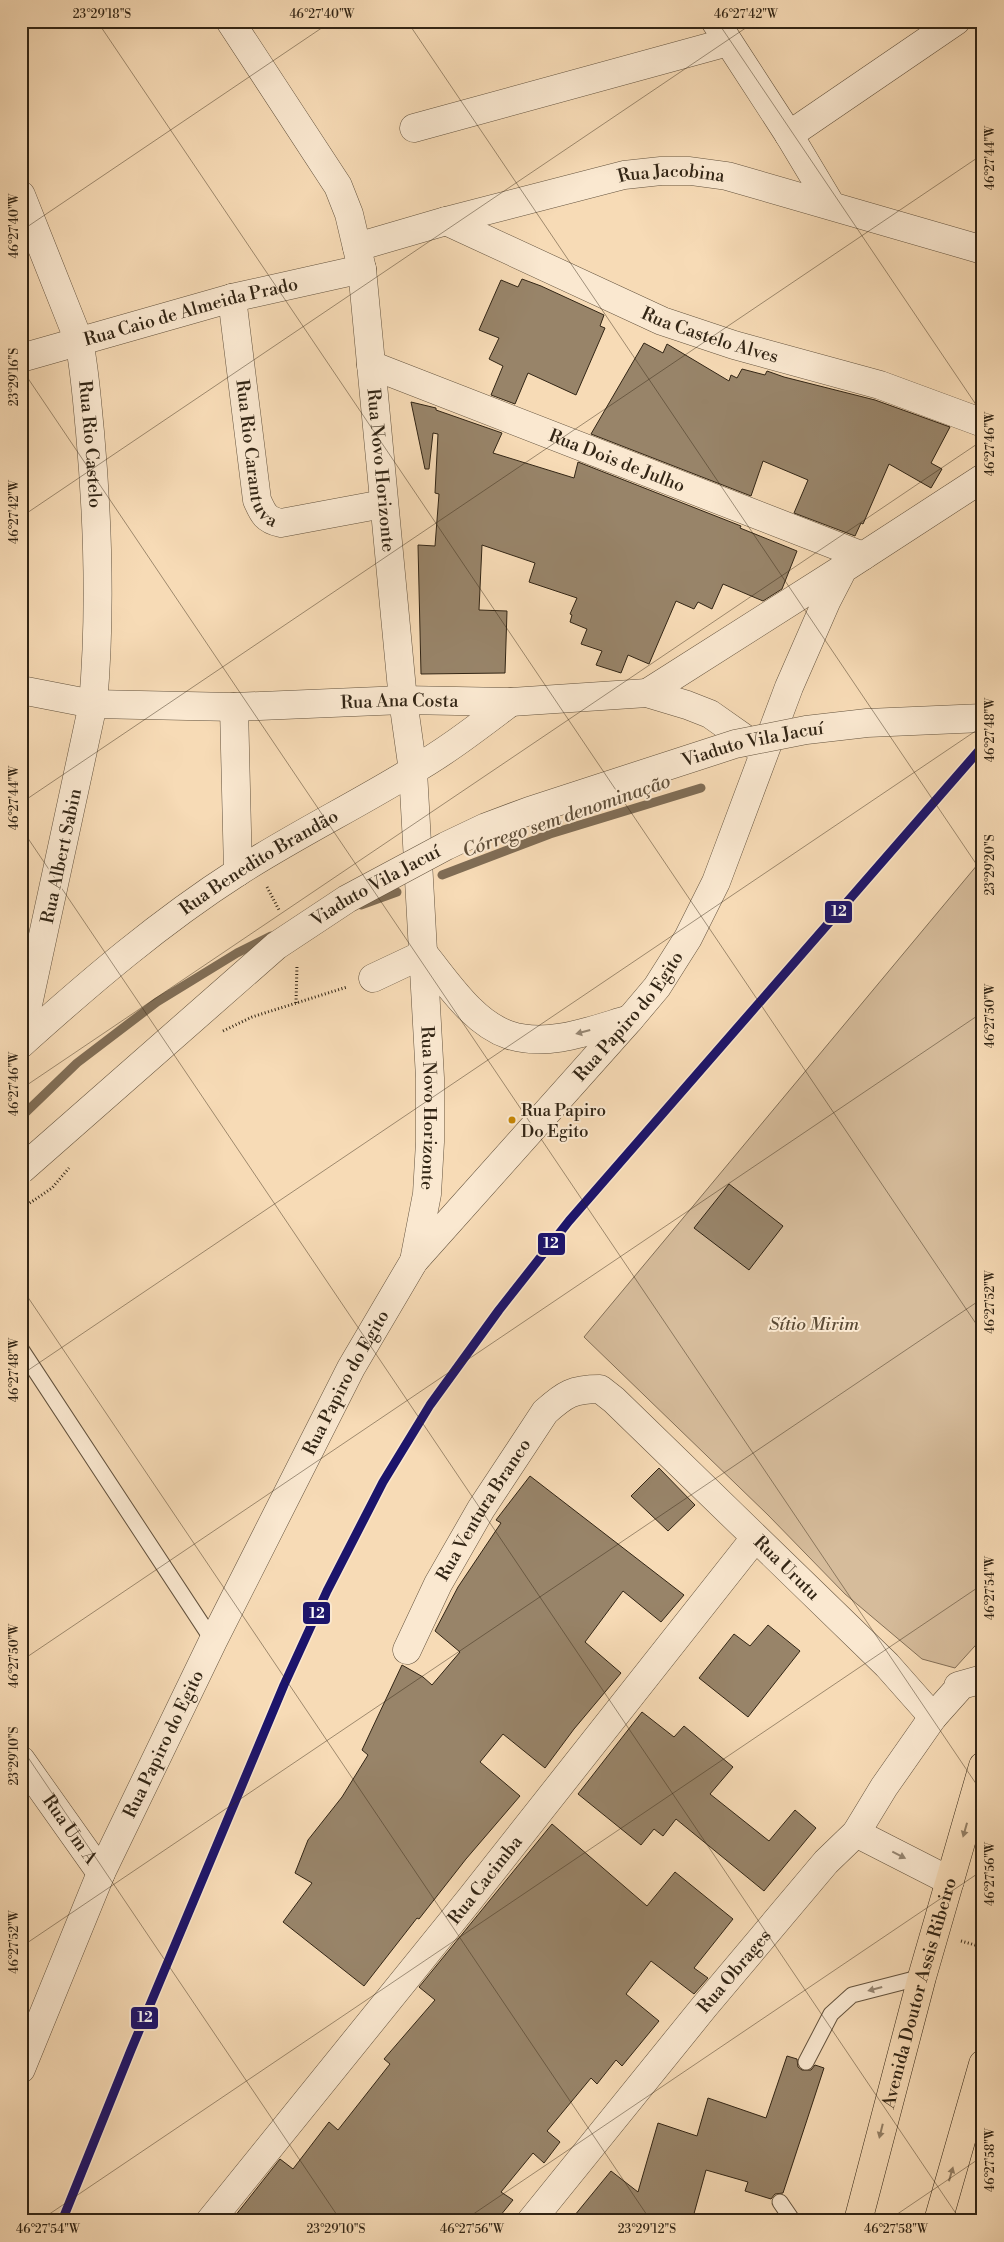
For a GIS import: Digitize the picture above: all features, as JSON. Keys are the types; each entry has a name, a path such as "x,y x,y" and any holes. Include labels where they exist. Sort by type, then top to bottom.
{"main road":[{"name":"Avenida Doutor Assis Ribeiro","path":"858,2221 922,1976 983,1766"},
{"path":"938,2221 983,2064"}],"street":[{"name":"Rua Novo Horizonte","path":"230,21 338,186 349,214 360,258 403,700 413,771 424,954 430,1078 430,1142 427,1194 414,1261"},
{"path":"789,135 956,21"},
{"path":"414,128 721,32 789,135 831,205"},
{"name":"Rua Jacobina","path":"360,258 446,221 624,175 661,171 690,171 727,176 983,250"},
{"name":"Rua Rio Castelo","path":"21,195 79,341 92,459 97,536 96,668 93,704"},
{"name":"Rua Castelo Alves","path":"446,221 662,321 734,345 880,385 983,423"},
{"name":"Rua Caio de Almeida Prado","path":"21,358 232,298 360,258"},
{"name":"Rua Rio Carantuva","path":"232,298 257,500 262,513 270,521 281,523 383,504"},
{"name":"Rua Dois de Julho","path":"371,365 853,562"},
{"path":"647,693 983,478"},
{"name":"Rua Papiro do Egito","path":"21,2069 101,1873 213,1641 351,1368 414,1261 630,1019 656,987 688,938 716,882 789,687 827,600 853,562"},
{"name":"Rua Ana Costa","path":"21,690 93,704 234,707 403,700 511,702 647,693 687,704 710,714 763,755"},
{"name":"Rua Benedito Brandão","path":"21,1044 135,944 185,907 238,872 413,771 467,735 511,702"},
{"name":"Rua Albert Sabin","path":"21,1037 93,704"},
{"path":"234,707 238,872"},
{"name":"Viaduto Vila Jacuí","path":"21,1170 276,946 347,898 486,827 529,811 735,744 806,730 867,723 983,718"},
{"path":"373,978 424,954 476,1014 509,1035 530,1039 548,1039 575,1035 630,1019"},
{"name":"Rua Urutu","path":"584,1389 600,1390 614,1400 886,1665 933,1717"},
{"name":"Rua Ventura Branco","path":"407,1650 438,1584 480,1509 540,1420 559,1399 571,1392 584,1389"},
{"name":"Rua Cacimba","path":"210,2221 470,1899 755,1538"},
{"path":"933,1717 958,1689 958,1686 983,1679"},
{"name":"Rua Obrages","path":"531,2221 704,2007 826,1862 856,1833 884,1787 933,1717"},
{"name":"Rua Um A","path":"21,1760 101,1873"},
{"path":"856,1833 950,1881"}],"lane":[{"path":"21,1349 213,1641"},
{"path":"806,2062 831,2014 852,1995 922,1976"},
{"path":"780,2202 793,2221"}],"path":[{"path":"296,1003 297,955"},
{"path":"220,1033 252,1017 373,978"},
{"path":"21,1209 52,1188 71,1165"},
{"path":"961,1941 982,1947"}],"green space":[{"name":"Sítio Mirim","path":"983,858 983,1637 955,1668 922,1659 845,1594 768,1515 584,1337"}],"building":[{"path":"522,279 604,315 600,326 605,328 576,395 528,373 515,404 491,395 503,366 489,359 499,338 479,330 501,280 518,287"},
{"path":"644,343 663,353 667,344 729,381 731,375 737,378 742,369 765,375 767,371 875,400 950,427 931,463 942,469 931,488 889,464 863,524 861,523 855,536 794,513 808,480 763,461 751,496 591,434"},
{"path":"411,402 436,408 436,410 502,433 493,453 574,478 578,462 741,526 740,528 797,551 782,589 763,601 723,584 712,609 698,602 694,609 676,601 649,664 628,655 621,673 596,665 602,651 581,644 587,629 570,622 572,615 570,614 577,598 529,582 535,563 482,545 479,610 507,611 505,673 421,674 418,545 435,546 439,494 435,493 438,434 433,433 429,469 425,469"},
{"name":"Sítio Mirim","path":"729,1184 783,1226 749,1270 694,1228"},
{"path":"659,1468 695,1505 668,1531 631,1496"},
{"path":"530,1476 684,1595 661,1622 623,1591 585,1642 621,1673 574,1729 545,1768 503,1734 480,1762 520,1796 466,1859 419,1919 417,1918 364,1986 283,1922 312,1883 295,1873 308,1840 342,1797 368,1755 362,1750 402,1665 423,1677 432,1685 460,1652 435,1631 458,1587 501,1523 496,1520"},
{"path":"768,1625 800,1651 748,1717 699,1678 734,1634 750,1646"},
{"path":"642,1712 674,1737 684,1726 733,1767 710,1794 769,1841 795,1810 816,1828 764,1891 676,1819 663,1836 654,1829 641,1845 578,1794"},
{"path":"552,1824 647,1906 675,1872 733,1919 694,1968 708,1978 694,1994 651,1961 626,1994 659,2021 622,2066 616,2060 597,2084 591,2078 547,2131 560,2142 544,2163 533,2153 501,2192 513,2200 496,2221 231,2221 280,2159 293,2169 329,2122 338,2130 390,2064 384,2059 435,2000 419,1987"},
{"path":"787,2056 797,2059 798,2067 802,2070 811,2070 815,2065 824,2068 783,2193 775,2194 771,2199 745,2191 748,2182 706,2170 692,2221 570,2221 611,2171 638,2192 658,2123 697,2136 708,2098 766,2118"}],"waterway":[{"name":"Córrego sem denominação","path":"442,875 550,834 701,788"},
{"name":"Córrego sem denominação","path":"361,905 397,892"},
{"name":"Córrego sem denominação","path":"21,1117 77,1063 157,1002 237,953 271,936"}],"transit line":[{"name":"12","path":"62,2221 131,2050 284,1685 327,1591 383,1482 430,1405 499,1310 569,1221 983,746"}],"place":[{"name":"Rua Papiro Do Egito","path":"512,1120"}]}
